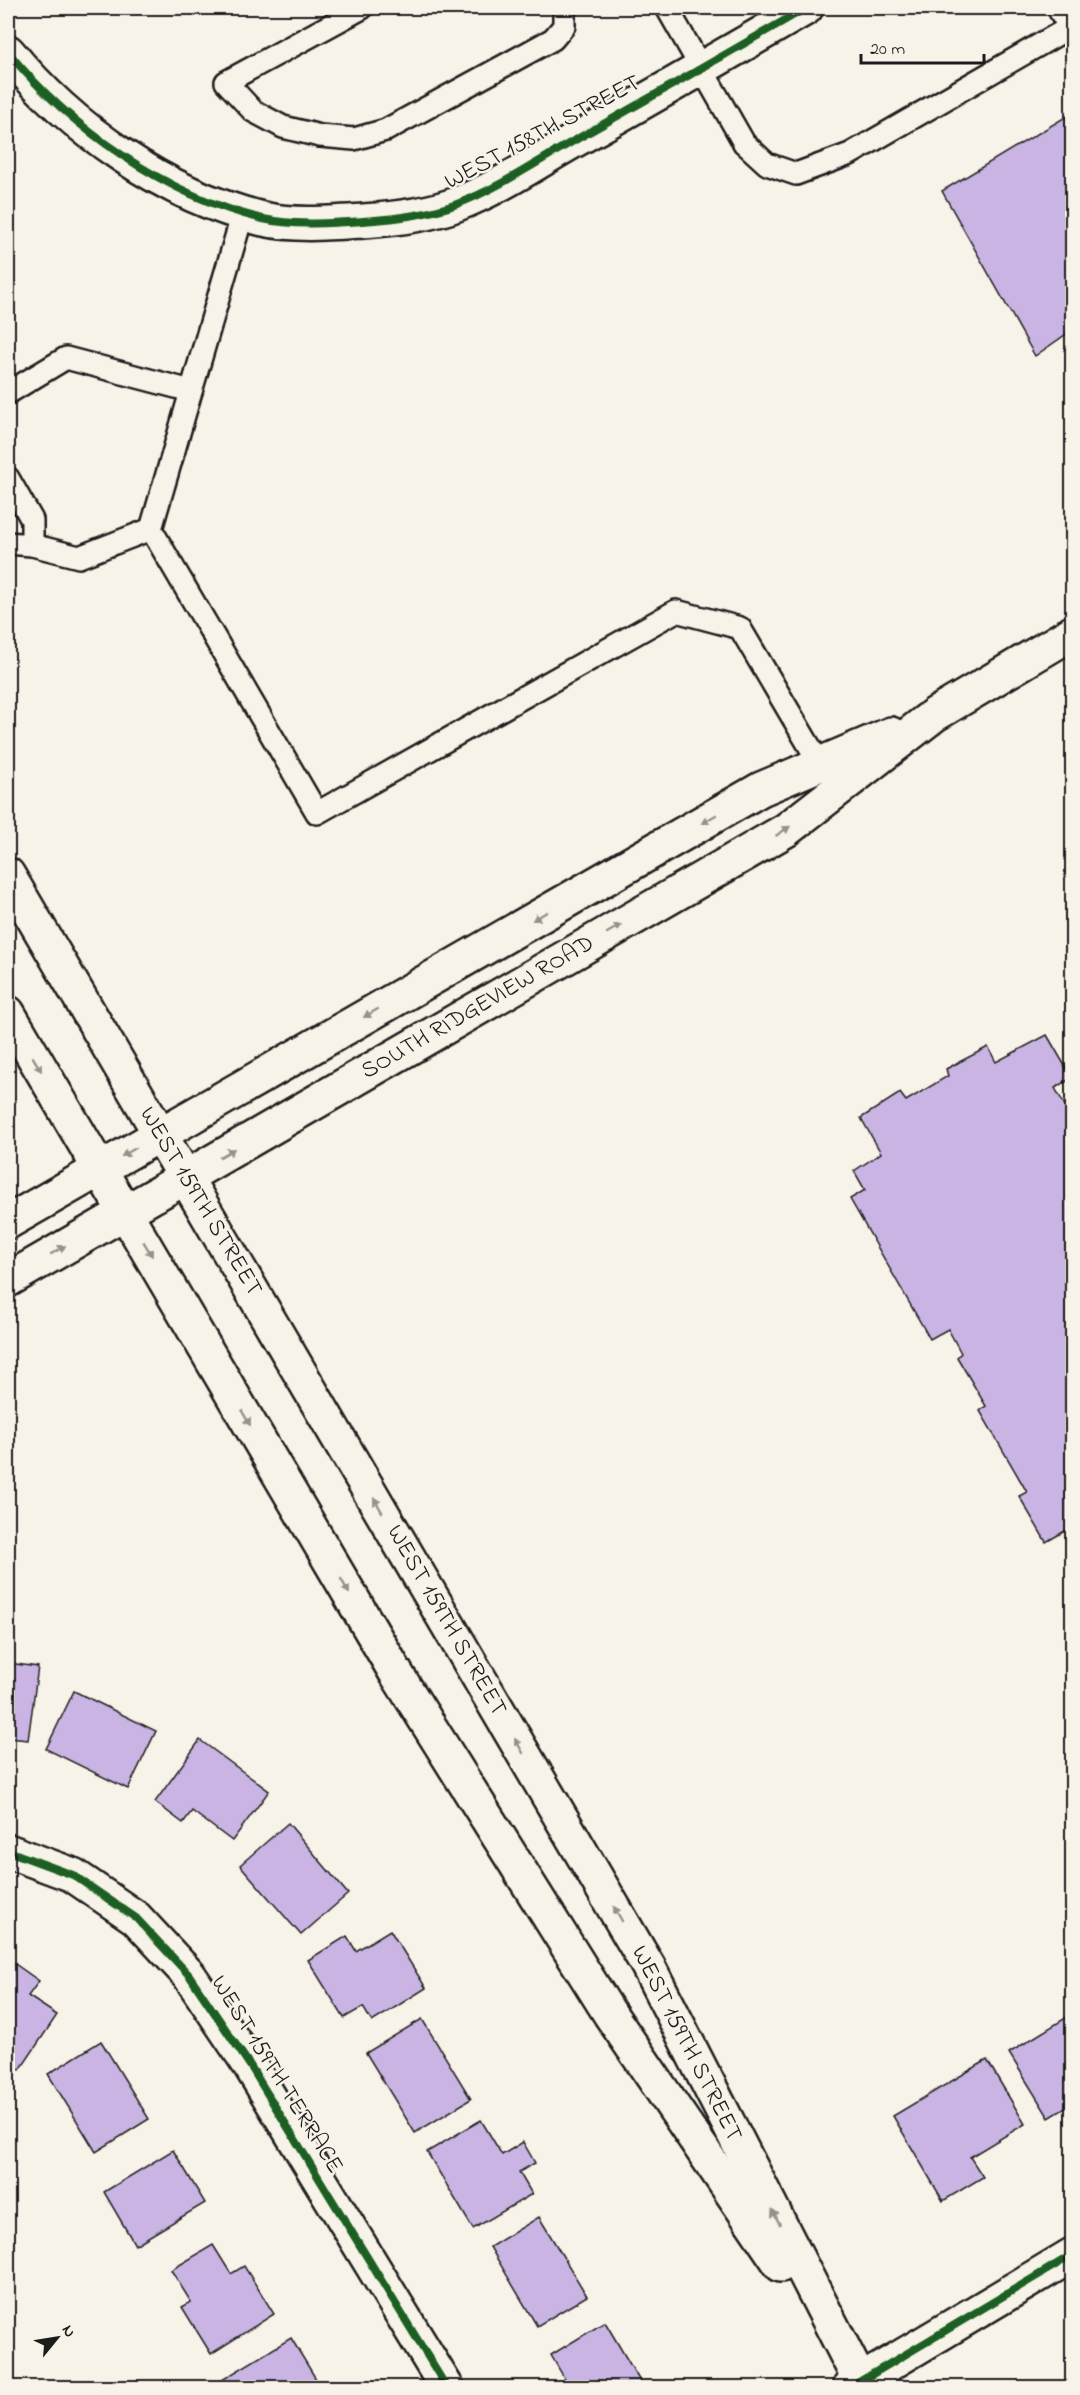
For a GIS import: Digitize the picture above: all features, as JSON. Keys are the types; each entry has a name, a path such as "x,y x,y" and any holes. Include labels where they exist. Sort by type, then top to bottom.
{"main road":[{"name":"WEST 158TH STREET","path":"8,52 21,69 79,122 140,168 203,200 243,213 264,219 320,224 389,220 456,205 508,178 806,8"},
{"name":"SOUTH RIDGEVIEW ROAD","path":"8,1280 786,830 934,716 1072,633"},
{"name":"SOUTH RIDGEVIEW ROAD","path":"8,1222 761,789 934,716"},
{"name":"WEST 159TH STREET","path":"8,875 648,1966 858,2385"},
{"name":"WEST 159TH STREET","path":"8,1013 396,1672 610,2014 858,2385"},
{"name":"WEST 159TH TERRACE","path":"8,1851 73,1875 136,1918 189,1975 250,2067 447,2388"},
{"path":"858,2385 1072,2255"}],"lane":[{"path":"362,8 226,82 253,111 283,127 320,136 354,139 386,129 553,39 564,26 564,8"},
{"path":"667,8 744,143 768,164 796,174 850,154 1071,27 1059,8"},
{"path":"243,213 151,530 317,813 676,611 740,628 820,764"},
{"path":"8,393 66,358 191,391"},
{"path":"8,478 32,520 32,544"},
{"path":"8,543 32,544 80,557 151,530"}],"building":[{"path":"1072,113 1072,330 1035,356 942,191"},
{"path":"1047,1035 1072,1078 1055,1088 1072,1118 1072,1527 1046,1542 1019,1496 1027,1492 980,1411 986,1406 957,1357 961,1353 948,1329 930,1339 850,1199 865,1190 854,1171 881,1153 861,1118 900,1093 906,1101 948,1076 946,1069 988,1047 996,1062"},
{"path":"8,1663 38,1667 28,1740 8,1738"},
{"path":"74,1691 156,1731 128,1789 46,1749"},
{"path":"200,1740 269,1791 232,1841 192,1811 183,1823 155,1802"},
{"path":"288,1823 348,1894 301,1935 240,1865"},
{"path":"390,1930 426,1988 372,2022 363,2007 344,2018 308,1960 347,1936 356,1951"},
{"path":"8,1959 39,1981 28,1996 57,2015 20,2070 8,2061"},
{"path":"1072,2014 1072,2104 1049,2118 1009,2053"},
{"path":"422,2019 471,2099 415,2133 366,2053"},
{"path":"101,2041 149,2119 96,2152 48,2074"},
{"path":"987,2060 1025,2124 970,2157 983,2177 943,2201 893,2116"},
{"path":"481,2120 502,2155 523,2142 535,2163 519,2172 532,2194 473,2229 427,2152"},
{"path":"173,2150 205,2203 135,2245 104,2192"},
{"path":"539,2217 587,2296 537,2326 490,2247"},
{"path":"213,2245 231,2274 244,2266 274,2314 211,2354 182,2307 191,2302 171,2270"},
{"path":"605,2322 644,2388 570,2388 551,2355"},
{"path":"291,2338 316,2379 302,2388 220,2388 217,2383"}],"cycle path":[{"path":"8,52 60,107 90,132 156,176 191,194 263,219 300,223 338,223 422,214 473,198 806,8"},
{"path":"8,1851 73,1875 136,1918 189,1975 251,2067 447,2388"},
{"path":"849,2388 1072,2255"}]}
